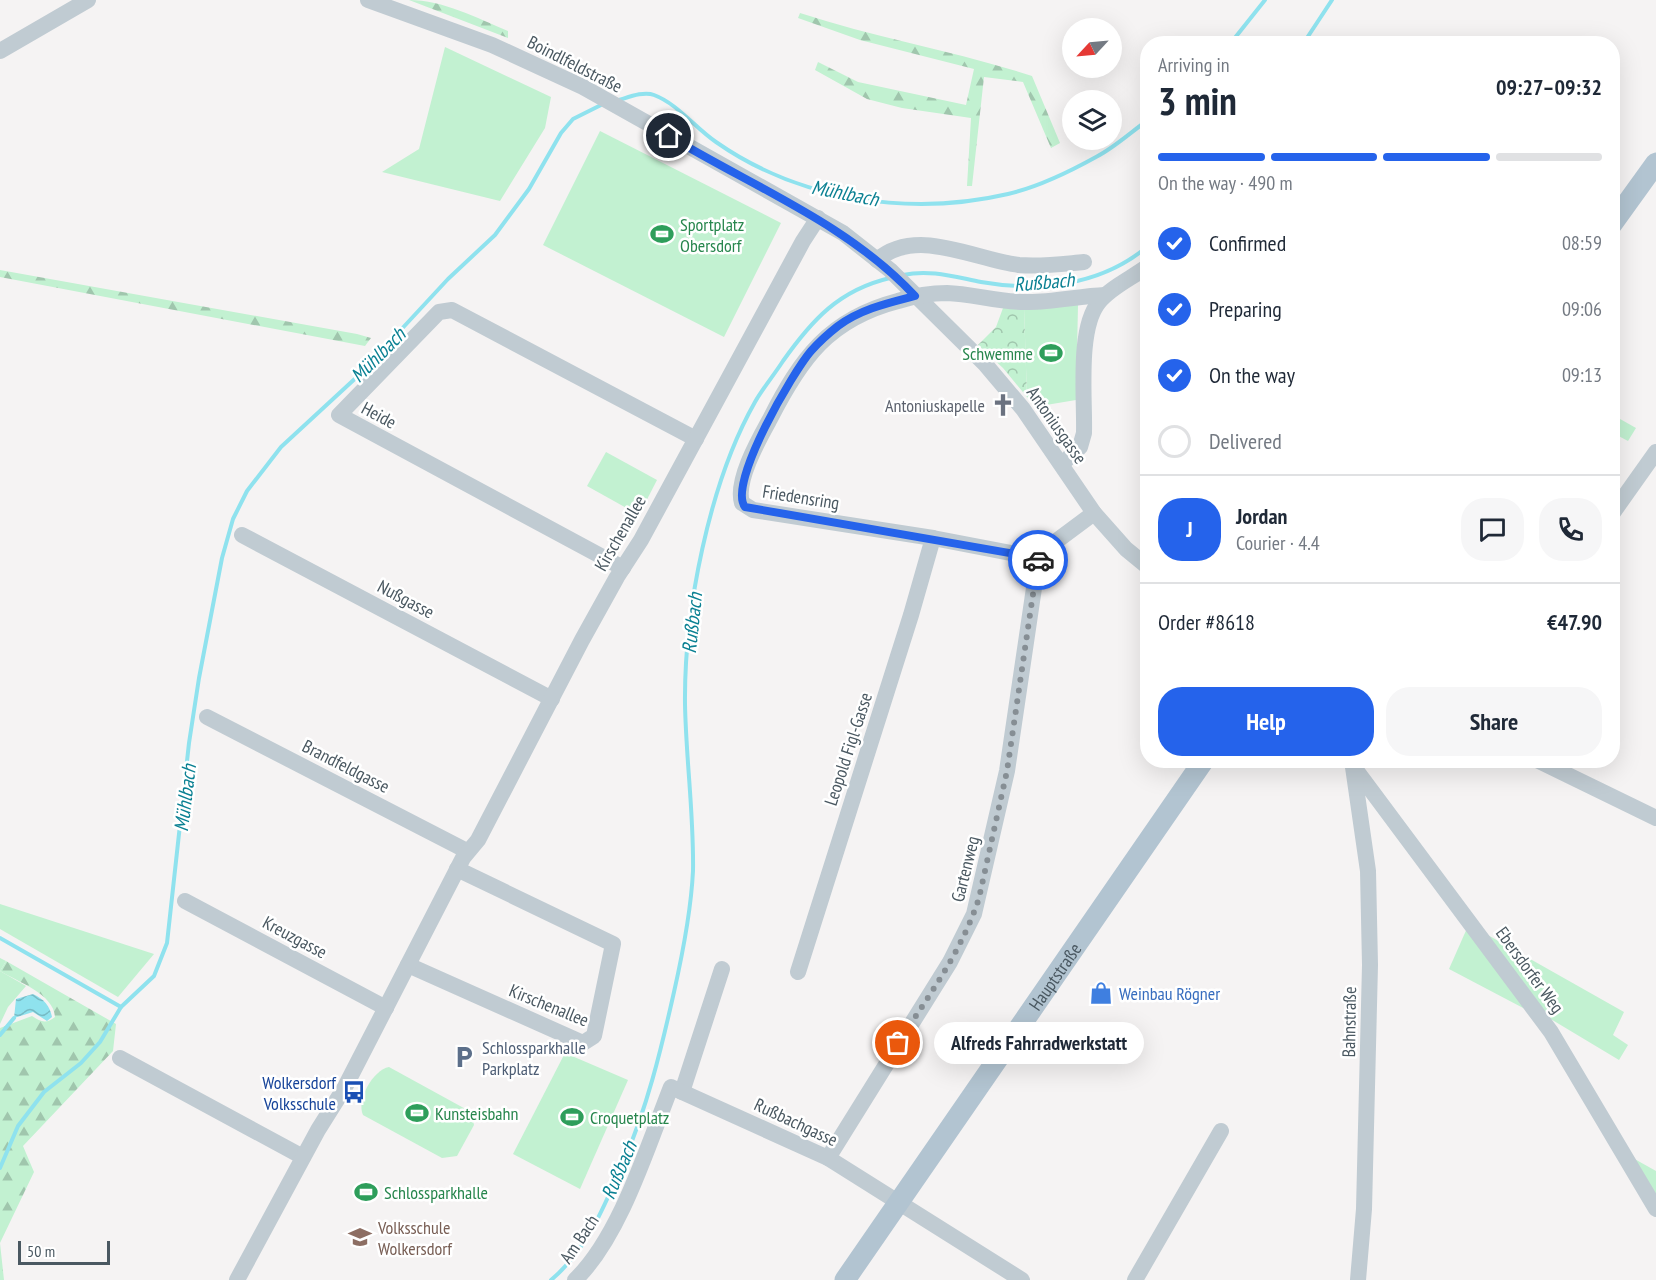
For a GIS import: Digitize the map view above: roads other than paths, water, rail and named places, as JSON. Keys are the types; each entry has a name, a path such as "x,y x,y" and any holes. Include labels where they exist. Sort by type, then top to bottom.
{"main road":[{"path":"1620,213 1656,163"},
{"name":"Hauptstraße","path":"845,1280 1198,768"}],"street":[{"path":"0,51 88,0"},
{"name":"Boindlfeldstraße","path":"368,0 492,45 597,95 709,160 818,218"},
{"name":"Antoniusgasse","path":"818,218 883,265 1006,387 1062,464 1094,513 1120,543 1140,560"},
{"name":"Kirschenallee","path":"237,1280 303,1157 345,1087 457,869 467,851 478,840 623,568 803,241 818,218"},
{"path":"883,265 886,252 921,246 949,248 1018,265 1050,266 1084,262"},
{"path":"1062,464 1080,447 1084,433 1086,329 1092,312 1106,295 1140,272"},
{"path":"912,292 948,293 1029,303 1106,295"},
{"name":"Friedensring","path":"912,292 855,315 840,324 810,352 763,431 744,477 740,497 745,507 753,510 933,538 1027,556 1040,554"},
{"name":"Heide","path":"623,568 339,415 439,312 452,310 696,439"},
{"path":"1620,503 1656,452"},
{"path":"1040,554 1094,513"},
{"name":"Nußgasse","path":"242,535 552,699"},
{"name":"Leopold Figl-Gasse","path":"798,972 911,615 933,538"},
{"name":"Gartenweg","path":"828,1158 950,962 974,914 1007,771 1040,554"},
{"name":"Brandfeldgasse","path":"207,717 467,851"},
{"name":"Bahnstraße","path":"1354,768 1368,870 1370,964 1364,1197 1358,1280"},
{"name":"Ebersdorfer Weg","path":"1357,768 1551,1032 1656,1209"},
{"path":"1553,768 1656,818"},
{"name":"Kirschenallee","path":"408,965 583,1043 594,1036 613,944 457,869"},
{"name":"Kreuzgasse","path":"185,901 386,1008"},
{"name":"Am Bach","path":"574,1280 598,1251 622,1209 677,1089 722,969"},
{"path":"120,1058 303,1157"},
{"name":"Rußbachgasse","path":"677,1089 828,1158 900,1201 1022,1280"},
{"path":"1135,1280 1221,1131"}],"water":[{"path":"33,994 46,1003 52,1017 47,1021 33,1012 14,1018 16,999"}],"waterway":[{"name":"Mühlbach","path":"1236,36 1265,0"},
{"name":"Rußbach","path":"1308,36 1332,0"},
{"name":"Mühlbach","path":"619,100 641,94 654,95 679,110 716,142 748,162 783,178 819,190 894,203 932,204 970,201 1031,187 1103,153 1140,126"},
{"name":"Mühlbach","path":"0,1168 18,1126 44,1092 81,1063 100,1042 121,1007 154,976 167,943 189,743 199,678 222,558 233,519 247,491 281,447 359,375 448,279 495,235 529,189 561,133 573,119 603,104"},
{"name":"Rußbach","path":"903,275 933,273 1003,285 1047,286 1090,278 1110,270 1140,252"},
{"name":"Rußbach","path":"551,1280 564,1268 585,1241 602,1211 623,1163 653,1079 677,977 688,917 693,871 685,704 689,629 702,548 725,470 755,402 805,332 841,299 872,283 890,278"},
{"path":"0,938 121,1007"},
{"path":"0,1035 14,1018"}],"place":[{"name":"Sportplatz Obersdorf","path":"662,234"},
{"name":"Schwemme","path":"1051,353"},
{"name":"Antoniuskapelle","path":"1003,405"},
{"name":"Weinbau Rögner","path":"1101,993"},
{"name":"Alfreds Fahrradwerkstatt","path":"898,1043"},
{"name":"Schlossparkhalle Parkplatz","path":"464,1057"},
{"name":"Wolkersdorf Volksschule","path":"354,1092"},
{"name":"Kunsteisbahn","path":"417,1113"},
{"name":"Croquetplatz","path":"572,1117"},
{"name":"Schlossparkhalle","path":"366,1192"},
{"name":"Volksschule Wolkersdorf","path":"360,1237"}]}
